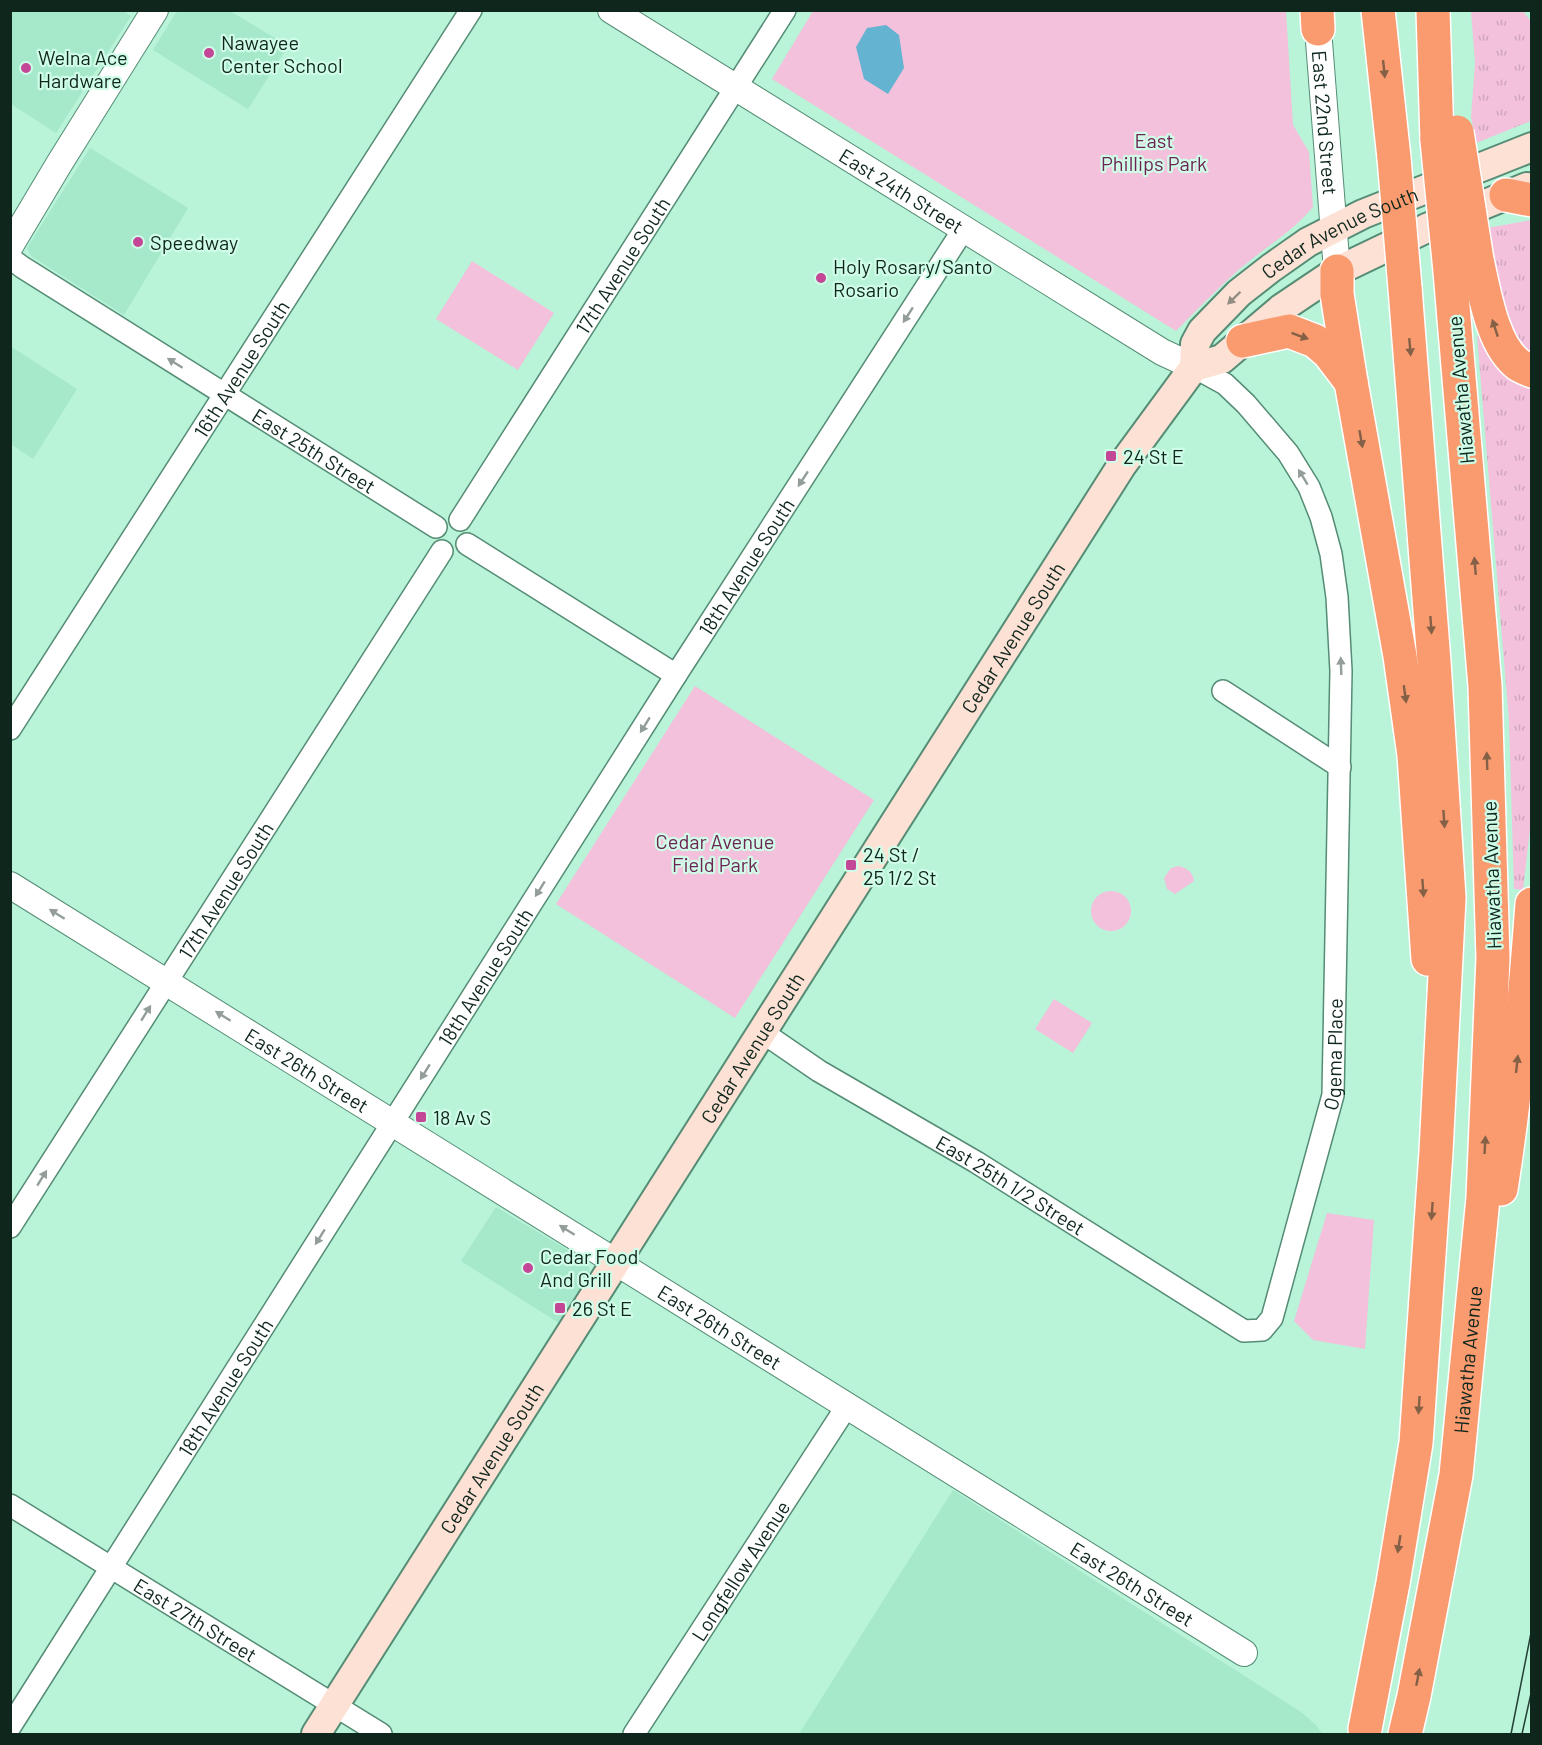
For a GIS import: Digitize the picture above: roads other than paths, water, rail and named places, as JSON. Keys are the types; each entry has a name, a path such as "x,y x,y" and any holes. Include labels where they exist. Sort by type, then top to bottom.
{"highway":[{"path":"1365,1729 1393,1583 1416,1443 1436,1152 1449,898 1434,662 1405,288 1378,10"},
{"path":"1435,10 1447,136 1463,265 1487,302 1500,343 1517,364 1532,371"},
{"name":"Hiawatha Avenue","path":"1405,1734 1456,1475 1483,1198 1493,958 1485,686 1463,265"},
{"path":"1337,272 1337,294 1351,382 1398,645 1414,754 1427,939 1436,1152"},
{"path":"1243,341 1289,332 1315,341 1329,353 1351,382"},
{"path":"1456,1475 1509,1139 1532,904"}],"main road":[{"name":"Cedar Avenue South","path":"316,1734 893,829 1122,465 1194,367 1195,344 1202,331 1239,293 1308,242 1363,214 1532,147"},
{"name":"Cedar Avenue South","path":"1194,367 1222,359 1282,308 1337,272 1429,227 1523,193"}],"street":[{"path":"10,246 155,10"},
{"name":"16th Avenue South","path":"10,729 471,10"},
{"name":"East 24th Street","path":"611,10 1162,352 1194,367"},
{"name":"17th Avenue South","path":"460,520 785,10"},
{"name":"East 22nd Street","path":"1317,17 1330,207 1337,272"},
{"name":"18th Avenue South","path":"10,1727 676,675 963,230"},
{"name":"East 25th Street","path":"10,258 436,527"},
{"name":"Ogema Place","path":"1194,367 1225,384 1263,422 1288,453 1309,487 1321,517 1331,554 1337,597 1341,671 1333,1095 1272,1318 1262,1330"},
{"path":"449,518 460,520 469,534 467,544 464,549 453,554 442,551 435,543 436,527 449,518"},
{"path":"467,544 676,675"},
{"name":"17th Avenue South","path":"10,1227 442,551"},
{"path":"1223,691 1340,767"},
{"name":"East 26th Street","path":"10,885 1244,1653"},
{"name":"East 25th 1/2 Street","path":"762,1032 819,1071 976,1162 1244,1331 1262,1330"},
{"name":"Longfellow Avenue","path":"634,1734 847,1406"},
{"name":"East 27th Street","path":"10,1505 381,1734"}],"water":[{"path":"886,25 899,35 904,68 888,94 864,79 856,47 867,28"}],"tram line":[{"path":"1511,1734 1532,1628"},
{"path":"1522,1734 1532,1689"}],"place":[{"name":"Nawayee Center School","path":"209,53"},
{"name":"Welna Ace Hardware","path":"26,68"},
{"name":"Speedway","path":"138,242"},
{"name":"Holy Rosary/Santo Rosario","path":"821,278"},
{"name":"24 St E","path":"1111,456"},
{"name":"24 St / 25 1/2 St","path":"851,865"},
{"name":"18 Av S","path":"421,1117"},
{"name":"Cedar Food And Grill","path":"528,1268"},
{"name":"26 St E","path":"560,1308"}],"park label":[{"name":"East Phillips Park","path":"1154,152"},
{"name":"Cedar Avenue Field Park","path":"715,852"}]}
